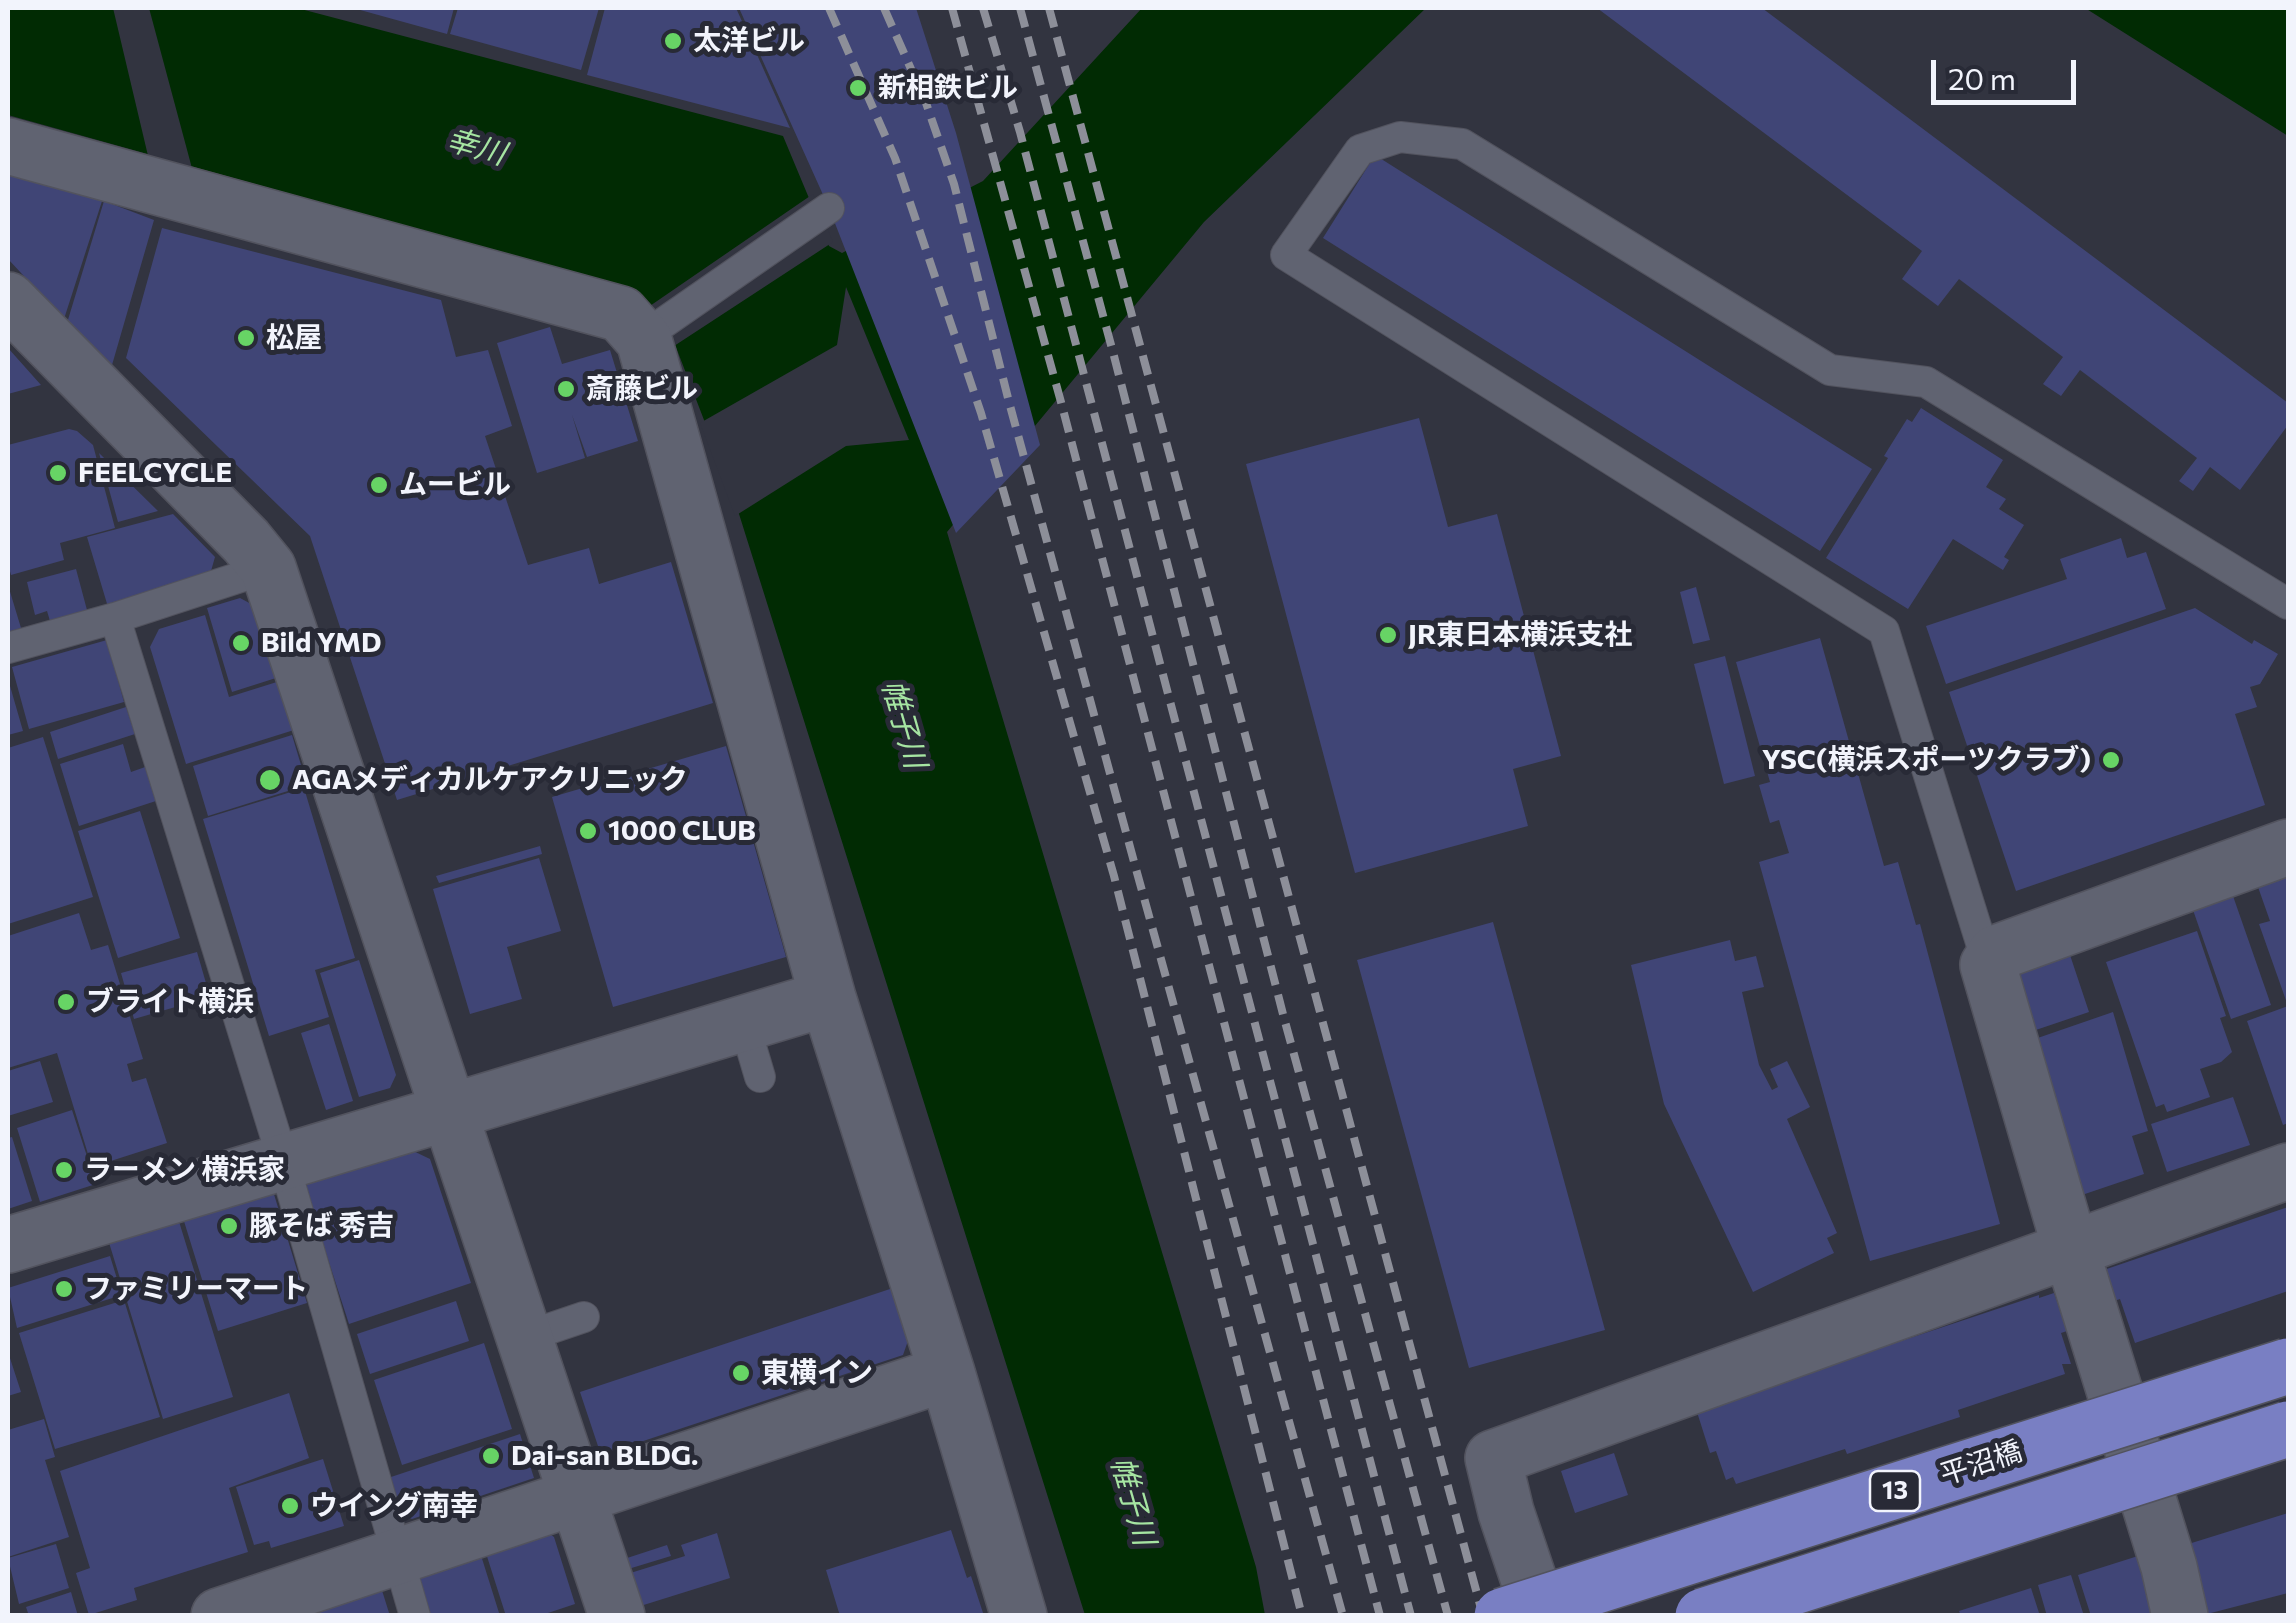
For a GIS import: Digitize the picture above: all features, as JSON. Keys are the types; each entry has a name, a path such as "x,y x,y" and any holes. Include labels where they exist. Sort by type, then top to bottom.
{"main road":[{"name":"平沼橋","path":"1502,1616 2288,1366"},
{"name":"13","path":"1704,1616 2288,1429"}],"street":[{"path":"8,146 621,314 644,340 828,998 947,1372 1019,1616"},
{"path":"8,300 246,541 268,568 616,1616"},
{"path":"2174,1591 1988,965 1996,953 2288,847"},
{"path":"8,1245 828,998"},
{"path":"1541,1616 1506,1512 1493,1458 2288,1171"},
{"path":"219,1616 947,1372"}],"lane":[{"path":"1988,965 1884,632 1286,255 1360,150 1400,137 1462,144 1830,370 1926,382 2288,604"},
{"path":"644,340 829,208"},
{"path":"8,648 268,568"},
{"path":"115,618 283,1160 415,1616"},
{"path":"744,1023 760,1077"},
{"path":"526,1338 584,1317"}],"water":[{"path":"8,8 297,8 783,136 829,246 842,253 983,181 1142,8 1426,8 1204,222 947,532 1256,1567 1265,1615 1085,1615 734,498 674,342 627,288 8,115"},
{"path":"2085,8 2288,8 2288,136"}],"pier":[{"path":"113,8 149,8 193,172 149,160"},
{"path":"813,194 833,242 671,348 644,310"},
{"path":"846,287 909,440 846,446 735,516 700,423 837,345"}],"building":[{"path":"353,8 454,8 447,34"},
{"path":"458,8 599,8 581,70 450,34"},
{"name":"太洋ビル","path":"605,8 736,8 790,128 587,75"},
{"path":"739,8 916,8 956,133 1040,445 956,533 829,208"},
{"path":"1597,8 1762,8 2288,403 2288,425 2240,490 2210,467 2193,491 2179,481 2197,458 2080,370 2061,396 2043,384 2063,357 1959,279 1938,306 1902,279 1922,251"},
{"path":"1375,155 1872,469 1820,551 1323,238"},
{"path":"8,169 103,198 64,319 8,259"},
{"path":"104,201 154,220 112,365 67,323"},
{"name":"ムービル","path":"162,228 441,300 456,357 488,350 512,426 485,436 528,565 589,548 599,584 671,562 713,703 397,800 310,536 126,358"},
{"name":"斎藤ビル","path":"550,327 562,364 610,350 638,441 587,457 572,415 585,458 537,473 497,343"},
{"path":"8,348 41,385 8,394"},
{"path":"1921,408 2003,460 1986,487 2006,499 1999,509 2024,525 2004,557 2009,560 2003,570 1953,539 1908,609 1826,558 1888,458 1884,456 1907,419 1912,422"},
{"path":"1419,418 1448,527 1497,514 1561,756 1513,769 1528,826 1355,873 1246,464"},
{"path":"69,429 93,445 115,528 60,543 64,560 11,575 8,445"},
{"path":"99,453 158,511 118,522"},
{"path":"173,514 215,557 209,578 108,607 87,537"},
{"path":"2121,538 2127,558 2146,552 2166,609 1946,684 1926,626 2067,579 2060,559"},
{"path":"76,569 87,610 50,621 47,611 35,615 27,582"},
{"path":"8,585 21,628 8,632"},
{"path":"1696,587 1710,640 1693,644 1680,592"},
{"name":"Bild YMD","path":"240,598 253,605 276,678 232,692 207,608"},
{"name":"YSC(横浜スポーツクラブ)","path":"2195,608 2252,644 2254,640 2278,654 2260,684 2250,687 2257,707 2235,714 2265,805 2016,891 1949,692"},
{"path":"205,615 229,697 280,681 294,730 186,764 150,647 159,629"},
{"path":"1820,638 1884,866 1898,862 1916,925 1920,924 2000,1224 1870,1261 1759,862 1789,853 1779,820 1770,823 1759,785 1770,782 1736,662"},
{"path":"107,640 124,702 29,729 12,667"},
{"path":"1725,656 1755,776 1724,784 1694,664"},
{"path":"8,679 23,731 8,735"},
{"path":"126,707 135,734 58,759 50,732"},
{"path":"292,735 307,785 208,816 193,766"},
{"path":"43,737 93,897 8,924 8,748"},
{"path":"123,744 131,772 148,766 159,800 79,826 60,764"},
{"name":"1000 CLUB","path":"726,746 786,957 613,1007 552,797"},
{"path":"304,788 355,958 315,970 329,1017 269,1036 203,819"},
{"path":"140,811 180,938 118,958 78,831"},
{"path":"540,846 542,854 439,883 436,876"},
{"path":"539,858 561,931 507,947 522,999 470,1014 433,889"},
{"path":"2288,876 2288,1006 2259,924 2270,921 2258,887"},
{"path":"2233,896 2271,1005 2231,1019 2193,910"},
{"name":"ブライト横浜","path":"79,913 91,950 108,945 143,1059 127,1064 132,1082 146,1078 167,1143 92,1167 57,1053 8,1068 8,936"},
{"path":"1493,922 1605,1330 1469,1368 1357,960"},
{"path":"2197,931 2226,1016 2220,1018 2232,1052 2221,1062 2200,1069 2210,1097 2167,1112 2164,1104 2156,1107 2106,962"},
{"path":"1730,940 1735,961 1756,956 1764,987 1742,992 1759,1065 1772,1090 1778,1087 1770,1069 1787,1061 1810,1107 1787,1119 1837,1233 1827,1238 1834,1253 1753,1292 1664,1104 1631,965"},
{"path":"2068,949 2089,1012 2027,1033 2001,979"},
{"path":"197,952 210,997 134,1019 121,973"},
{"path":"359,960 396,1075 390,1088 359,1097 320,973"},
{"path":"2288,1006 2288,1123 2283,1125 2247,1021"},
{"path":"2113,1012 2148,1131 2132,1136 2144,1174 2079,1196 2029,1041"},
{"path":"329,1024 353,1101 326,1110 301,1033"},
{"path":"40,1061 53,1102 8,1116 8,1071"},
{"path":"2233,1097 2250,1145 2167,1172 2151,1124"},
{"path":"72,1110 96,1184 40,1202 17,1128"},
{"path":"12,1137 32,1201 8,1209 8,1138"},
{"path":"407,1148 430,1159 471,1283 349,1324 303,1182"},
{"path":"273,1191 307,1303 218,1331 183,1218"},
{"path":"2288,1207 2288,1291 2135,1343 2120,1299 2105,1304 2095,1273"},
{"path":"177,1215 233,1397 163,1419 107,1236"},
{"path":"110,1256 122,1295 17,1328 8,1288"},
{"name":"東横イン","path":"893,1288 909,1338 903,1355 601,1455 580,1392"},
{"path":"2054,1293 2067,1331 2061,1333 2071,1364 2062,1364 2065,1374 1958,1410 1960,1417 1847,1454 1845,1449 1736,1484 1733,1477 1726,1480 1716,1451 1710,1453 1697,1412 1875,1339 1877,1349"},
{"path":"124,1300 160,1417 55,1449 19,1333"},
{"path":"456,1301 469,1341 370,1374 357,1334"},
{"path":"484,1343 512,1429 402,1465 374,1380"},
{"path":"8,1352 21,1392 8,1396"},
{"path":"289,1393 309,1458 229,1488 248,1552 134,1588 137,1600 89,1615 76,1573 90,1568 60,1471"},
{"path":"44,1419 55,1457 45,1460 69,1537 8,1557 8,1430"},
{"name":"Dai-san BLDG.","path":"520,1434 534,1478 412,1519 395,1512 388,1478"},
{"path":"1614,1453 1628,1495 1575,1513 1561,1471"},
{"name":"ウイング南幸","path":"323,1459 344,1526 271,1548 269,1541 254,1545 236,1487"},
{"path":"2288,1513 2288,1593 2207,1614 2182,1546"},
{"path":"542,1528 554,1537 575,1604 539,1616 506,1616 484,1547"},
{"path":"951,1530 984,1616 840,1616 826,1570"},
{"path":"717,1533 730,1578 634,1608 624,1575 685,1556 681,1545"},
{"path":"56,1544 69,1588 19,1604 8,1558"},
{"path":"667,1545 671,1556 625,1570 621,1560"},
{"path":"479,1549 500,1616 425,1616 411,1571"},
{"path":"2138,1556 2157,1616 2091,1616 2078,1575"},
{"path":"2071,1575 2084,1616 2047,1616 2038,1585"},
{"path":"380,1584 390,1616 302,1616"},
{"path":"2031,1588 2040,1616 1961,1616 1959,1611"},
{"path":"71,1592 78,1616 29,1616 26,1607"}],"railway":[{"path":"829,8 895,158 981,413 1114,876 1302,1616"},
{"path":"884,8 926,103 954,184 1009,402 1343,1616"},
{"path":"952,8 1061,402 1380,1616"},
{"path":"983,8 1020,132 1411,1616"},
{"path":"1020,8 1284,1018 1448,1616"},
{"path":"1049,8 1483,1616"}],"place":[{"name":"太洋ビル","path":"673,41"},
{"name":"新相鉄ビル","path":"858,88"},
{"name":"松屋","path":"246,338"},
{"name":"斎藤ビル","path":"566,389"},
{"name":"FEELCYCLE","path":"58,473"},
{"name":"ムービル","path":"379,485"},
{"name":"JR東日本横浜支社","path":"1388,635"},
{"name":"Bild YMD","path":"241,643"},
{"name":"YSC(横浜スポーツクラブ)","path":"2111,760"},
{"name":"AGAメディカルケアクリニック","path":"270,780"},
{"name":"1000 CLUB","path":"588,831"},
{"name":"ブライト横浜","path":"66,1002"},
{"name":"ラーメン 横浜家","path":"64,1170"},
{"name":"豚そば 秀吉","path":"229,1226"},
{"name":"ファミリーマート","path":"64,1289"},
{"name":"東横イン","path":"741,1373"},
{"name":"Dai-san BLDG.","path":"491,1456"},
{"name":"ウイング南幸","path":"290,1506"}],"water label":[{"name":"幸川","path":"476,147"},
{"name":"帷子川","path":"904,724"},
{"name":"帷子川","path":"1133,1501"}]}
